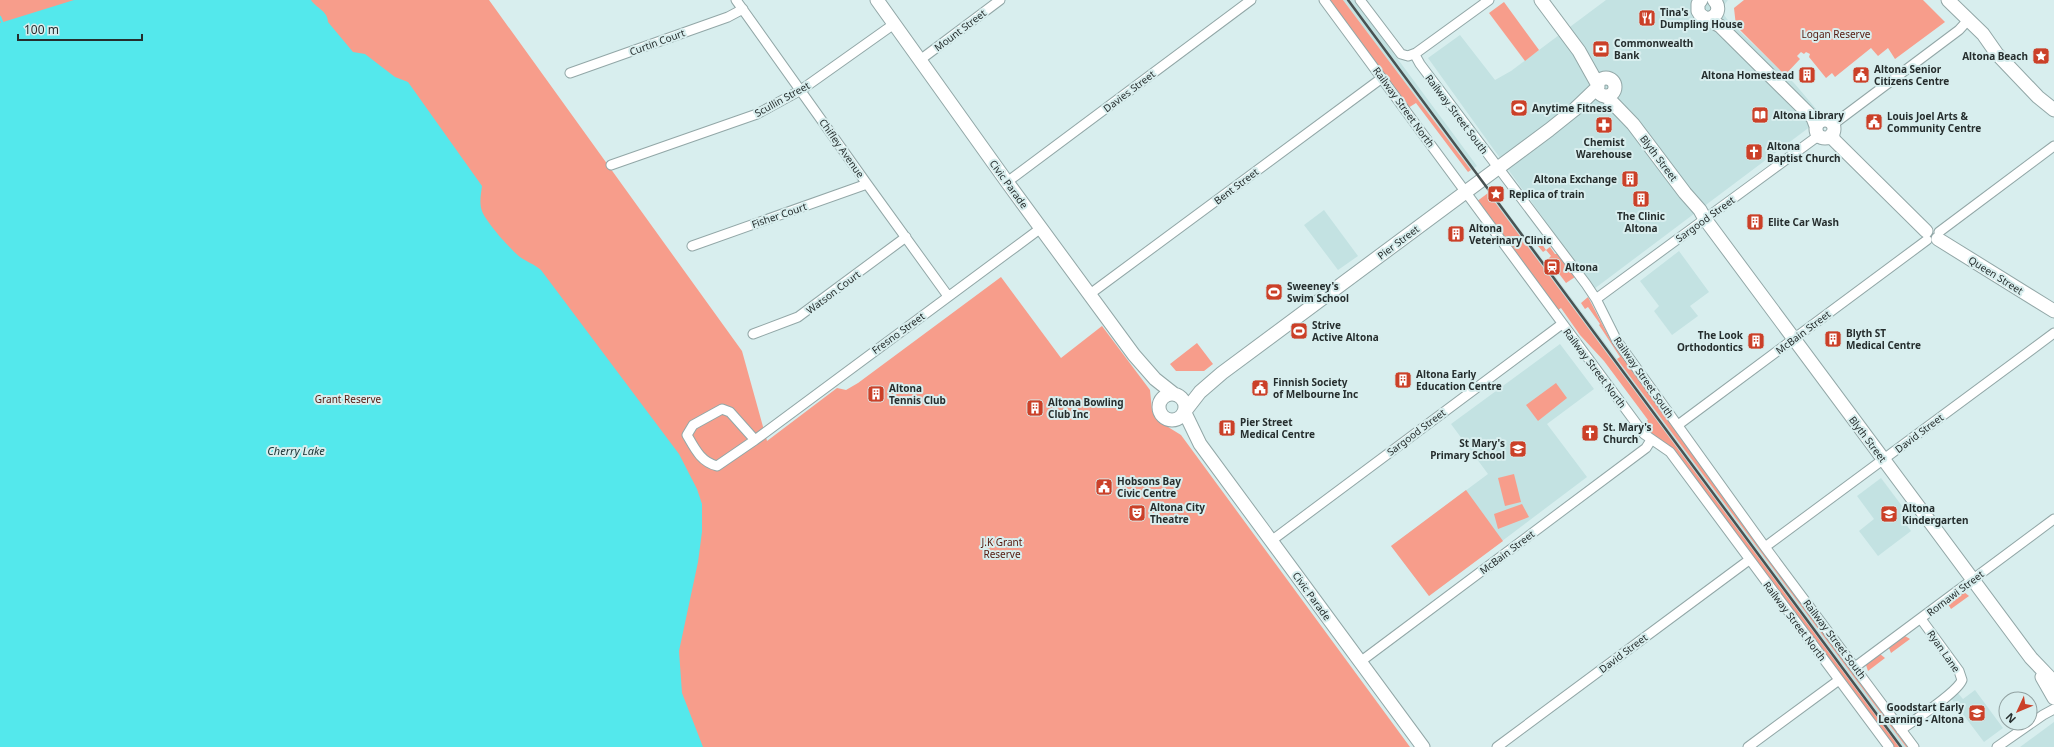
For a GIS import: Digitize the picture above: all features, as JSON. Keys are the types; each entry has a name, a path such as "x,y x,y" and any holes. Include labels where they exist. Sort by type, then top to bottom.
{"street":[{"name":"Chifley Avenue","path":"736,0 802,90 867,184 948,296"},
{"name":"Civic Parade","path":"877,0 1007,182 1143,366 1161,384 1176,395"},
{"name":"Mount Street","path":"920,60 1000,0"},
{"name":"Davies Street","path":"1007,182 1251,0"},
{"name":"Railway Street North","path":"1324,0 1644,434 1651,440 1662,445 1670,452 1889,747"},
{"path":"1360,0 1401,54 1408,56 1416,53 1489,0"},
{"name":"Blyth Street","path":"1541,0 1579,51 1604,89 1633,124 1685,193 1693,209 1705,220 1884,459 1972,580 2031,658 2054,682"},
{"path":"1939,0 1983,34 1997,54 2038,97 2054,118"},
{"path":"1948,0 1966,22"},
{"name":"Queen Street","path":"1697,2 1700,16 1717,8 1756,59 1823,128 1933,236 2054,311"},
{"name":"Curtin Court","path":"570,73 728,17 743,9"},
{"name":"Sargood Street","path":"1596,300 1705,220 1823,128 1966,22"},
{"name":"Scullin Street","path":"611,165 757,114 802,90 894,24"},
{"name":"Railway Street South","path":"1416,53 1415,55 1420,64 1498,168 1523,198 1596,300 1617,341 1765,547 1914,747"},
{"name":"Bent Street","path":"1090,294 1382,78"},
{"name":"Pier Street","path":"1185,411 1200,392 1222,373 1604,89"},
{"path":"2038,97 2054,110"},
{"name":"McBain Street","path":"1678,425 2054,146"},
{"name":"Fisher Court","path":"692,246 867,184"},
{"name":"Fresno Street","path":"755,440 730,412 722,409 693,425 687,435 699,455 708,464 717,466 755,440 1041,228"},
{"name":"Watson Court","path":"753,334 798,317 906,238"},
{"name":"Sargood Street","path":"1271,541 1562,324"},
{"name":"David Street","path":"1765,547 2054,332"},
{"name":"Civic Parade","path":"1143,366 1159,405"},
{"name":"Pier Street","path":"1176,395 1194,388 1222,373"},
{"path":"1176,395 1183,400 1185,411 1180,419 1169,420 1162,416 1159,405 1166,396 1176,395"},
{"name":"Civic Parade","path":"1185,411 1200,444 1423,747"},
{"name":"Civic Parade","path":"1169,420 1200,444"},
{"name":"McBain Street","path":"1360,662 1646,448 1651,440"},
{"name":"Romawi Street","path":"1855,667 2054,519"},
{"name":"David Street","path":"1497,747 1749,560"},
{"name":"Ryan Lane","path":"1901,730 1958,686 1962,680 1960,670 1921,619"},
{"name":"Blyth Street","path":"2031,658 2054,698"},
{"path":"1748,747 1839,680"},
{"path":"2043,715 2054,702"},
{"path":"1997,747 2054,709"}],"shaded area":[{"path":"1343,0 1354,0 1477,166 1471,170"},
{"path":"1606,0 1728,0 1722,8 1722,12 1727,19 1794,83 1823,117 1594,289 1428,58 1460,35 1495,80 1511,71"},
{"path":"1490,189 1906,747 1899,747 1487,192"},
{"path":"1324,210 1358,256 1338,270 1304,225"},
{"path":"1679,251 1709,292 1690,306 1698,316 1672,335 1654,311 1659,306 1640,281"},
{"name":"St Mary's Primary School","path":"1560,344 1594,389 1547,424 1587,477 1429,596 1391,546 1488,474 1451,424"},
{"name":"Altona Kindergarten","path":"1881,478 1911,518 1905,523 1911,531 1878,556 1859,531 1874,519 1857,496"},
{"name":"Goodstart Early Learning - Altona","path":"1975,690 1998,721 1999,731 1984,742 1950,697 1956,691 1963,699"},
{"path":"2054,722 2054,747 2020,747"}],"green space":[{"name":"Cherry Lake","path":"0,0 489,0 742,351 767,441 837,388 846,390 858,383 1001,277 1061,358 1102,326 1150,390 1152,410 1160,422 1181,435 1410,747 0,747"},
{"path":"1330,0 1343,0 1471,170 1468,172 1416,103 1408,108"},
{"name":"Logan Reserve","path":"1744,0 1923,0 1945,22 1895,59 1888,48 1878,56 1871,48 1835,77 1832,73 1826,78 1809,57 1810,54 1806,52 1804,54 1801,52 1797,56 1800,59 1785,75 1736,26 1734,8"},
{"path":"1504,2 1539,50 1525,61 1489,13"},
{"path":"1488,193 1899,747 1892,747 1670,446 1649,433 1642,425 1648,420 1604,361 1580,335 1561,308 1558,310 1476,202"},
{"path":"1537,237 1546,250 1543,252 1533,240"},
{"path":"1550,247 1555,254 1558,254 1575,277 1566,283 1548,259 1551,256 1546,250"},
{"path":"1588,297 1610,339 1670,420 1683,441 1910,747 1906,747 1617,359 1620,357 1599,325 1600,324 1588,307 1585,309 1581,303"},
{"path":"1197,343 1213,364 1204,371 1176,371 1170,364"},
{"path":"1556,383 1567,398 1538,421 1526,405"},
{"path":"1514,474 1521,502 1505,506 1498,478"},
{"path":"1466,490 1503,541 1429,596 1391,546"},
{"path":"1522,504 1529,517 1498,529 1494,514"},
{"path":"1964,592 1969,596 1951,609 1948,604"},
{"path":"1905,636 1910,639 1891,653 1889,648"},
{"path":"1880,654 1885,658 1868,671 1866,665"}],"water":[{"name":"Cherry Lake","path":"74,0 311,0 324,12 328,22 353,52 365,54 395,77 408,82 482,186 480,198 481,208 488,222 516,253 541,270 679,454 697,489 702,504 702,532 698,562 679,651 682,693 703,747 0,747 0,23"}],"waterway":[{"path":"0,17 2,22"}],"railway":[{"path":"1348,0 1901,747"}],"place":[{"name":"Tina's Dumpling House","path":"1647,18"},
{"name":"Commonwealth Bank","path":"1601,49"},
{"name":"Altona Beach","path":"2041,56"},
{"name":"Altona Homestead","path":"1807,75"},
{"name":"Altona Senior Citizens Centre","path":"1861,75"},
{"name":"Anytime Fitness","path":"1519,108"},
{"name":"Altona Library","path":"1760,115"},
{"name":"Louis Joel Arts & Community Centre","path":"1874,122"},
{"name":"Chemist Warehouse","path":"1604,125"},
{"name":"Altona Baptist Church","path":"1754,152"},
{"name":"Altona Exchange","path":"1630,179"},
{"name":"Replica of train","path":"1496,194"},
{"name":"The Clinic Altona","path":"1641,199"},
{"name":"Elite Car Wash","path":"1755,222"},
{"name":"Altona Veterinary Clinic","path":"1456,234"},
{"name":"Altona","path":"1552,267"},
{"name":"Sweeney's Swim School","path":"1274,292"},
{"name":"Strive Active Altona","path":"1299,331"},
{"name":"Blyth ST Medical Centre","path":"1833,339"},
{"name":"The Look Orthodontics","path":"1756,341"},
{"name":"Altona Early Education Centre","path":"1403,380"},
{"name":"Finnish Society of Melbourne Inc","path":"1260,388"},
{"name":"Altona Tennis Club","path":"876,394"},
{"name":"Altona Bowling Club Inc","path":"1035,408"},
{"name":"Pier Street Medical Centre","path":"1227,428"},
{"name":"St. Mary's Church","path":"1590,433"},
{"name":"St Mary's Primary School","path":"1518,449"},
{"name":"Hobsons Bay Civic Centre","path":"1104,487"},
{"name":"Altona City Theatre","path":"1137,513"},
{"name":"Altona Kindergarten","path":"1889,514"},
{"name":"Goodstart Early Learning - Altona","path":"1977,713"}],"park label":[{"name":"Grant Reserve","path":"348,399"},
{"name":"J.K Grant Reserve","path":"1002,548"}]}
